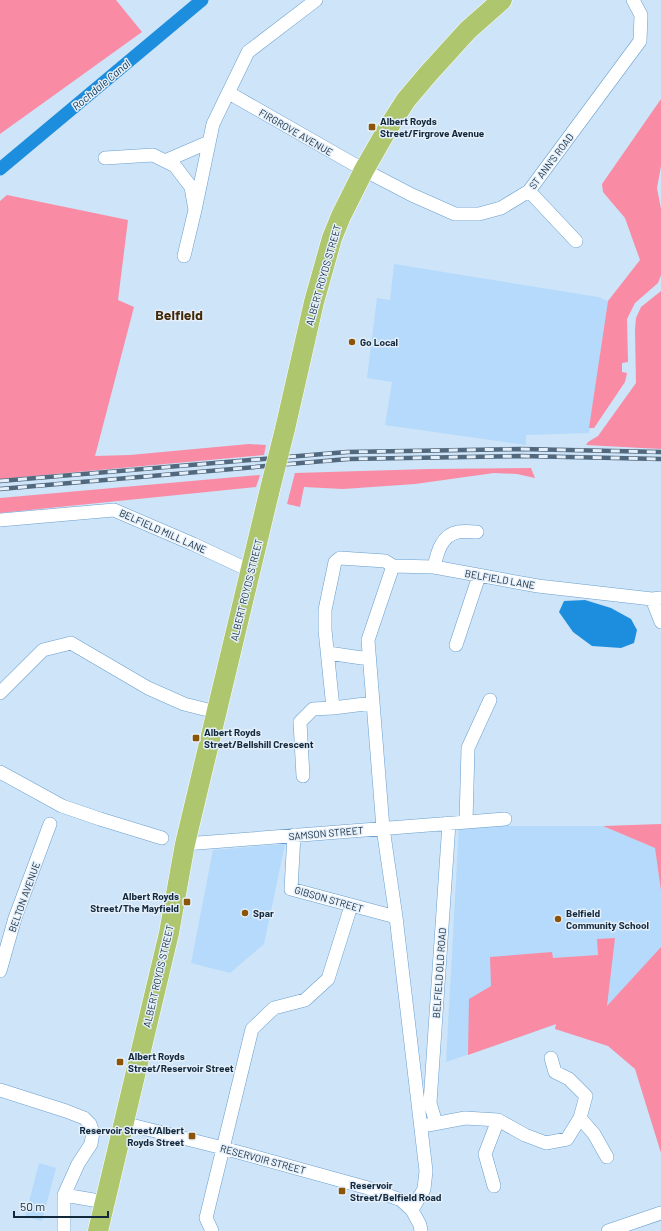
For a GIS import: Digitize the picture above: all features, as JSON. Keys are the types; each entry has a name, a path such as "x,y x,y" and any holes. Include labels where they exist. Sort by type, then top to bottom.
{"main road":[{"name":"ALBERT ROYDS STREET","path":"98,1231 169,933 185,844 216,712 285,429 314,302 332,238 341,216 364,170 406,100 468,30 502,0"}],"street":[{"path":"184,256 213,124 248,52 316,0"},
{"name":"ST ANN'S ROAD","path":"364,170 412,195 455,214 479,214 501,208 529,190 640,41 641,15 633,0"},
{"name":"FIRGROVE AVENUE","path":"229,93 364,170"},
{"path":"165,161 209,142"},
{"path":"105,158 153,155 175,166 191,187 195,210"},
{"path":"529,190 576,241"},
{"name":"BELFIELD MILL LANE","path":"0,520 114,510 194,544 250,571"},
{"path":"434,568 437,551 445,539 456,532 478,532"},
{"name":"BELFIELD LANE","path":"328,653 324,610 335,562 340,558 385,561 393,566 434,568 538,586 657,598"},
{"path":"393,566 368,640 383,828 396,917 426,1171 424,1189 412,1210 420,1225 421,1231"},
{"path":"456,645 479,576"},
{"path":"657,598 661,622"},
{"path":"0,693 43,650 70,643 148,688 184,704 216,712"},
{"path":"334,708 328,653 362,658 369,656"},
{"path":"466,822 468,748 490,700"},
{"path":"303,776 300,722 313,709 373,703"},
{"path":"0,772 62,806 162,838"},
{"name":"SAMSON STREET","path":"185,844 505,819"},
{"name":"BELFIELD OLD ROAD","path":"436,1123 430,1102 449,823"},
{"name":"BELTON AVENUE","path":"0,971 15,918 50,824"},
{"name":"GIBSON STREET","path":"294,835 291,889 396,917"},
{"path":"212,1231 206,1218 252,1029 274,1008 305,1000 328,978 351,906"},
{"path":"420,1126 465,1118 498,1120 525,1135 546,1143 567,1139 580,1118 586,1096 569,1079 554,1072 551,1058"},
{"path":"0,1090 66,1111 84,1118 90,1124 93,1132 91,1144 78,1164 64,1195 64,1231"},
{"path":"580,1118 594,1134 607,1157"},
{"path":"494,1186 485,1154 498,1120"},
{"name":"RESERVOIR STREET","path":"123,1123 223,1148 368,1188 401,1200 412,1210"},
{"path":"64,1195 105,1202"},
{"path":"608,1231 661,1213"}],"shaded area":[{"path":"0,0 116,0 142,32 0,134"},
{"path":"661,99 661,166 657,188 661,209 661,275 658,283 635,303 627,319 628,362 622,363 622,372 627,373 625,382 594,428 589,428 608,301 640,260 625,218 603,192 602,184"},
{"path":"7,195 128,220 118,300 134,307 95,456 130,455 249,444 266,445 264,455 0,479 0,201"},
{"path":"394,264 598,297 608,301 589,433 526,435 526,445 385,425 392,382 367,378 377,298 390,300"},
{"path":"661,291 661,449 586,445 598,436 636,383 636,318 641,307"},
{"path":"531,468 535,478 517,474 494,473 415,484 343,489 304,487 300,507 287,504 295,473"},
{"path":"260,475 256,487 0,513 0,498"},
{"path":"661,824 661,891 655,848 603,826"},
{"name":"Belfield Community School","path":"459,826 603,826 655,848 661,891 661,947 607,1007 446,1062"},
{"path":"285,844 264,944 230,973 191,963 213,850"},
{"path":"615,938 607,1006 661,947 661,1153 635,1069 608,1046 555,1029 556,1024 468,1055 469,999 491,986 490,957 552,952 553,958 598,955 597,939"},
{"path":"39,1163 56,1168 42,1221 25,1217"}],"water":[{"path":"585,600 611,608 631,619 637,630 634,643 621,648 592,646 573,632 559,612 564,601"}],"waterway":[{"name":"Rochdale Canal","path":"0,169 202,0"}],"railway":[{"path":"0,481 347,452 521,449 661,452"},
{"path":"0,489 348,459 521,456 661,459"}],"place":[{"name":"Albert Royds Street/Firgrove Avenue","path":"372,127"},
{"name":"Go Local","path":"352,342"},
{"name":"Albert Royds Street/Bellshill Crescent","path":"196,738"},
{"name":"Albert Royds Street/The Mayfield","path":"187,902"},
{"name":"Spar","path":"245,913"},
{"name":"Belfield Community School","path":"558,919"},
{"name":"Albert Royds Street/Reservoir Street","path":"120,1062"},
{"name":"Reservoir Street/Albert Royds Street","path":"192,1136"},
{"name":"Reservoir Street/Belfield Road","path":"342,1191"}],"district":[{"name":"Belfield","path":"179,315"}]}
